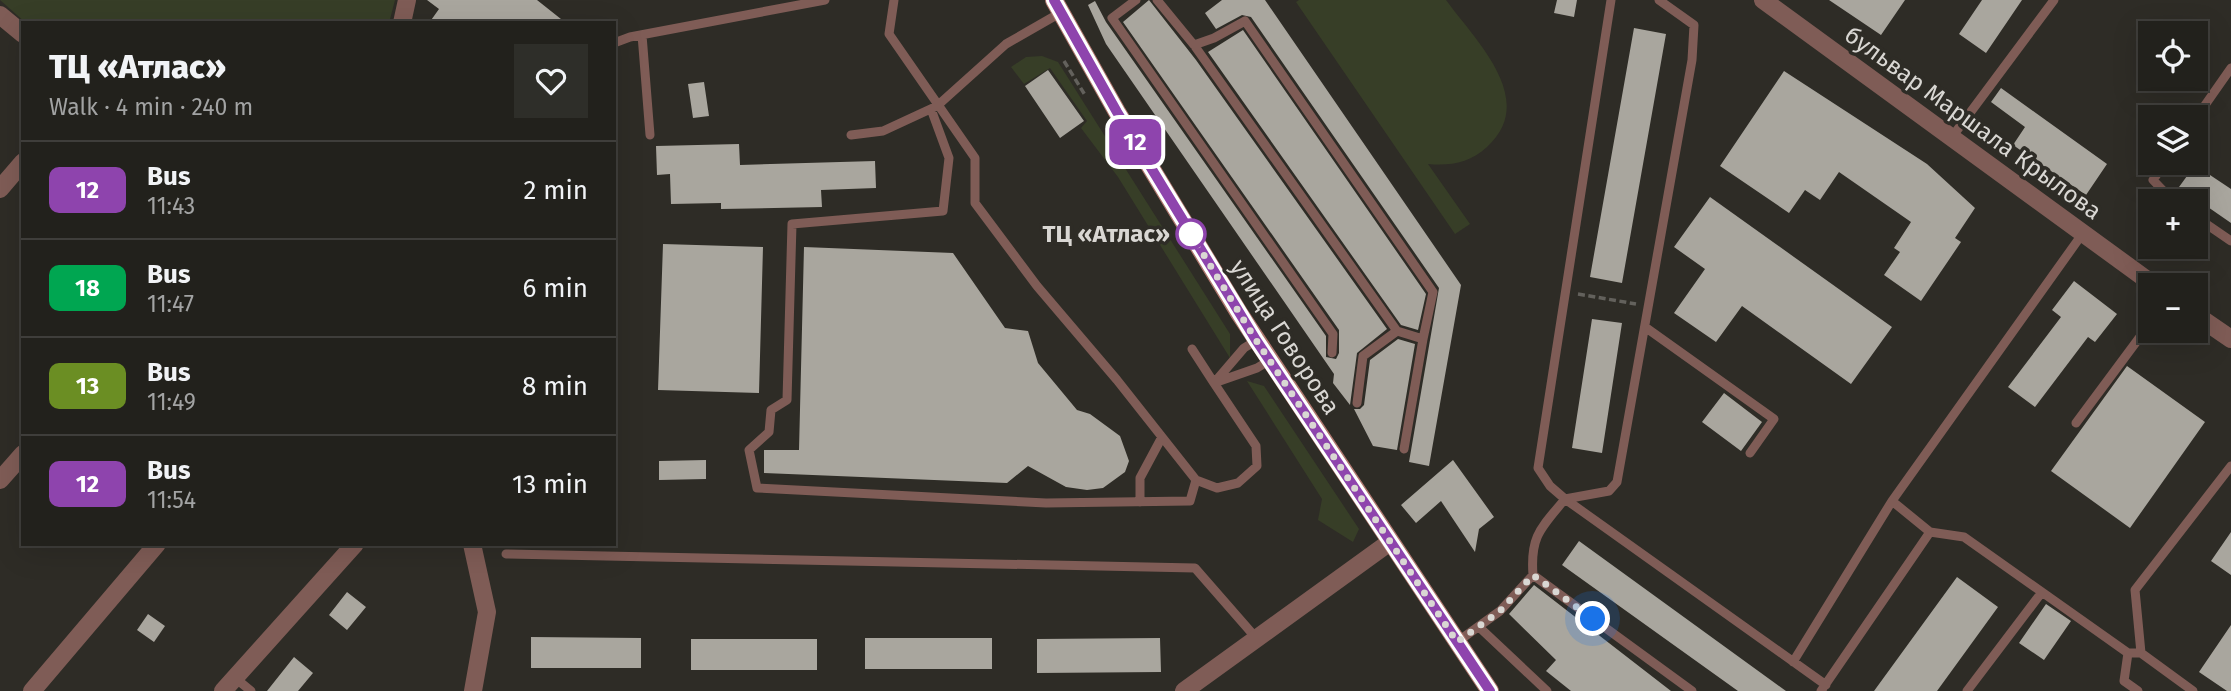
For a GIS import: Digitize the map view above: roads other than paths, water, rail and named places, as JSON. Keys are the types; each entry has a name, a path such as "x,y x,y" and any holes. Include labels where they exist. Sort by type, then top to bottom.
{"main road":[{"name":"улица Говорова","path":"1057,6 1256,340 1490,691"}],"street":[{"path":"402,21 407,0"},
{"name":"бульвар Маршала Крылова","path":"1763,0 2138,273"},
{"path":"0,15 21,32"},
{"path":"0,189 21,164"},
{"path":"2208,323 2231,339"},
{"path":"0,480 21,456"},
{"path":"1184,691 1390,542"},
{"path":"32,691 156,546"},
{"path":"229,684 353,546"},
{"path":"472,546 488,612 472,691"}],"lane":[{"path":"616,42 642,34 825,0"},
{"path":"894,0 889,34 934,108 975,158 975,203 1037,286 1196,480 1217,488 1238,483 1257,466 1256,446 1192,349"},
{"path":"1136,0 1112,18 1333,334 1332,353"},
{"path":"1157,0 1194,45 1397,331 1423,339"},
{"path":"1611,0 1538,468 1550,486 1565,499 1793,663 1823,688 1930,532"},
{"path":"1457,642 1500,611 1533,575 1531,552 1536,534 1565,499 1609,491 1617,482 1692,60 1694,25 1659,0"},
{"path":"1952,137 2054,0"},
{"path":"851,135 883,131 934,108 1006,44 1057,6"},
{"path":"1194,45 1214,38 1245,21 1433,292 1404,449"},
{"path":"642,34 650,135"},
{"path":"2205,105 2231,68"},
{"path":"934,108 950,158 943,211 792,224 787,400 771,410 769,432 749,450 757,488 1046,503 1140,502 1190,501 1196,480"},
{"path":"2157,175 2153,180 2162,189"},
{"path":"2208,225 2231,241"},
{"path":"1793,663 1892,501 2083,233"},
{"path":"1645,327 1774,419 1750,453"},
{"path":"1357,402 1363,356 1397,331"},
{"path":"2076,423 2138,339"},
{"path":"1214,383 1244,348 1256,340"},
{"path":"1214,383 1257,368 1270,360"},
{"path":"1140,502 1140,478 1162,437"},
{"path":"2141,653 2135,590 2231,466"},
{"path":"1892,501 1930,532 1964,537 2128,653 2141,653 2193,691"},
{"path":"506,554 1195,568 1256,639"},
{"path":"1533,575 1692,691"},
{"path":"1968,691 2042,592"},
{"path":"1479,626 1547,691"},
{"path":"2116,691 2124,681 2128,653"},
{"path":"2124,681 2138,691"},
{"path":"229,684 251,691"}],"place":[{"name":"ТЦ «Атлас»","path":"1191,234"}]}
